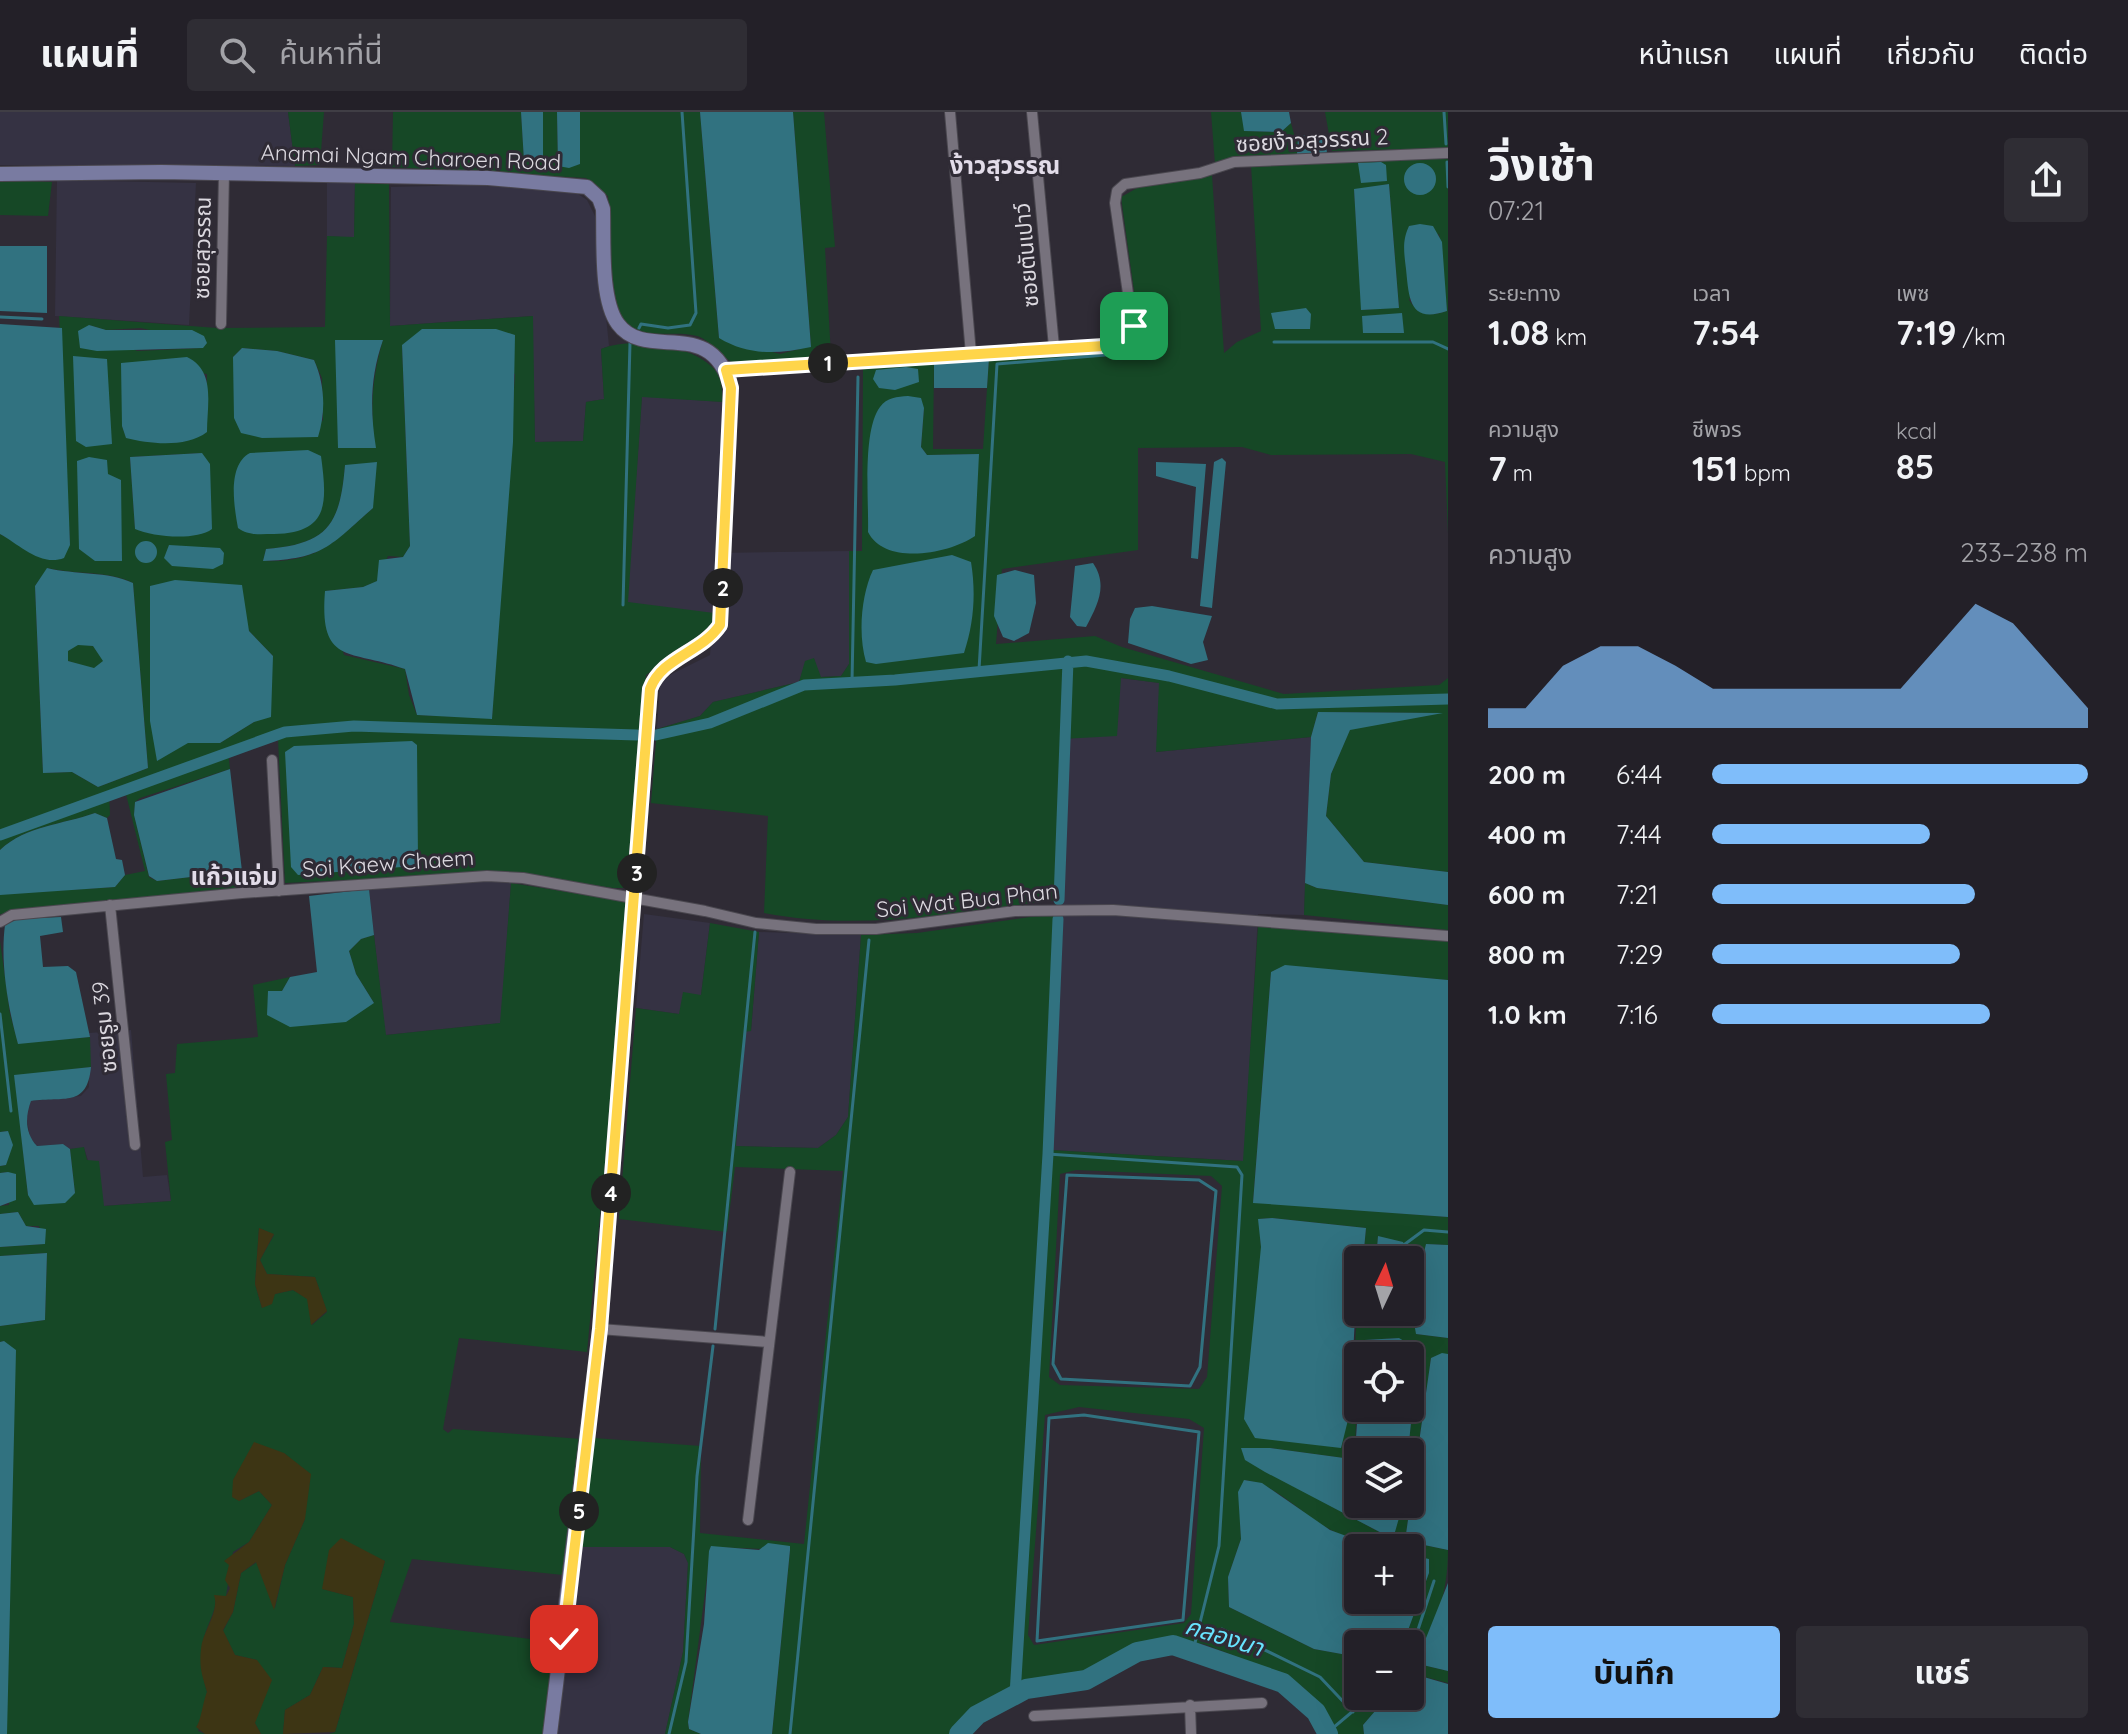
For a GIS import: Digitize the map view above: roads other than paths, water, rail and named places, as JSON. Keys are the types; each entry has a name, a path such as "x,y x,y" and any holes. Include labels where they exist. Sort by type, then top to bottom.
{"street":[{"path":"950,112 971,354"},
{"name":"ซอยตันเปาว์","path":"1032,112 1054,347"},
{"name":"ซอยง้าวสุวรรณ 2","path":"726,370 1120,345 1131,341 1134,335 1115,203 1117,191 1125,184 1200,173 1234,162 1448,153"},
{"name":"Anamai Ngam Charoen Road","path":"0,174 224,173 472,177 587,187 599,198 603,209 607,292 618,325 632,336 694,345 714,354 726,370"},
{"name":"ซอยสุวรรณ","path":"221,324 224,173"},
{"path":"550,1734 600,1329 650,689 664,666 696,650 720,625 731,388 726,370"},
{"path":"272,760 279,891"},
{"name":"Soi Kaew Chaem","path":"0,922 12,915 110,905 487,876 635,898"},
{"name":"Soi Wat Bua Phan","path":"635,898 756,923 816,929 876,929 1015,911 1113,910 1448,936"},
{"name":"ซอยรูม 39","path":"110,905 135,1145"},
{"path":"748,1520 790,1172"},
{"path":"600,1329 769,1342"},
{"path":"1034,1716 1262,1703"},
{"path":"1190,1705 1191,1734"}],"water":[{"path":"521,112 543,112 543,157 537,161 524,161"},
{"path":"557,112 580,112 580,164 569,168 558,166"},
{"path":"700,112 793,112 811,347 753,351 719,338"},
{"path":"1241,112 1289,112 1291,123 1281,132 1244,131"},
{"path":"1298,135 1325,137 1327,153 1297,155"},
{"path":"1381,162 1386,165 1387,181 1361,183 1358,163"},
{"path":"1420,163 1431,168 1436,179 1431,190 1420,195 1409,190 1404,179 1409,168"},
{"path":"1389,184 1399,308 1361,310 1354,189"},
{"path":"1409,226 1433,226 1442,242 1447,311 1425,314 1413,306 1410,298 1405,237"},
{"path":"0,246 47,246 47,313 0,311"},
{"path":"1306,308 1311,314 1310,329 1275,329 1271,313"},
{"path":"1402,313 1404,333 1363,333 1362,316"},
{"path":"0,324 62,328 70,545 64,558 47,560 39,557 0,534"},
{"path":"89,325 106,330 192,330 204,336 207,343 203,348 97,351 80,348 78,331"},
{"path":"422,329 496,329 515,335 513,442 492,719 417,715 405,669 342,651 327,632 325,591 363,587 377,581 379,560 403,557 410,546 402,345"},
{"path":"335,340 383,340 372,394 376,448 338,448"},
{"path":"242,348 277,351 314,360 323,398 318,437 262,438 241,433 234,418 233,357"},
{"path":"73,356 107,359 112,444 86,447 76,441"},
{"path":"187,357 196,363 206,380 207,432 178,443 126,438 122,426 121,363"},
{"path":"989,358 987,388 934,388 934,362"},
{"path":"918,369 919,382 895,390 879,388 873,379 876,370"},
{"path":"908,396 921,398 924,408 921,447 927,455 979,454 975,536 950,548 918,554 888,550 876,543 868,532 867,485 874,418 886,401"},
{"path":"308,450 321,456 323,473 324,501 315,521 306,528 274,534 251,533 238,528 234,487 235,476 243,459 250,453"},
{"path":"202,453 210,464 212,529 196,535 174,536 135,529 130,457"},
{"path":"89,457 107,460 108,474 121,480 122,561 95,561 79,549 77,461"},
{"path":"1222,458 1226,462 1212,608 1200,606 1214,462"},
{"path":"377,462 373,508 346,532 313,553 263,561 266,549 304,542 327,528 339,503 345,465"},
{"path":"1156,462 1206,464 1198,559 1191,558 1196,487 1156,476"},
{"path":"142,541 150,541 157,552 150,563 142,563 135,556 135,548"},
{"path":"169,545 220,548 224,553 223,564 213,569 172,566 164,558"},
{"path":"952,555 971,562 973,574 972,619 964,653 876,664 866,662 862,615 873,570"},
{"path":"1093,563 1100,579 1100,595 1086,627 1077,626 1070,617 1075,566"},
{"path":"47,568 113,577 133,583 148,768 98,787 72,772 43,773 35,586","holes":["78,645 93,646 103,661 94,668 68,661 68,651"]},
{"path":"1015,570 1034,575 1036,603 1029,633 1014,641 1003,637 994,616 997,575"},
{"path":"175,580 242,585 249,631 273,656 271,717 254,722 220,743 188,743 157,761 150,721 150,586"},
{"path":"1152,606 1212,616 1203,642 1208,660 1191,664 1128,643 1130,619 1135,608"},
{"path":"1318,712 1443,713 1350,730 1331,774 1326,816 1364,862 1448,872 1448,905 1317,888 1305,883 1311,737"},
{"path":"412,741 417,745 418,860 415,866 298,875 291,867 285,752 294,746"},
{"path":"230,769 242,871 157,881 149,876 134,815 135,802"},
{"path":"95,813 107,818 116,859 122,860 125,875 115,887 0,895 0,850 33,830"},
{"path":"369,889 374,935 361,939 349,951 356,974 374,1003 346,1022 290,1027 267,1015 268,991 282,991 290,977 317,972 309,896"},
{"path":"61,917 63,932 40,936 43,967 68,966 76,972 90,1037 18,1044 6,985 5,925 18,919"},
{"path":"1285,965 1448,980 1448,1217 1253,1203 1271,972"},
{"path":"91,1067 85,1089 72,1098 31,1101 27,1119 30,1136 37,1146 63,1144 70,1149 75,1193 65,1203 34,1205 28,1195 14,1075"},
{"path":"8,1131 13,1145 6,1165 0,1166 0,1132"},
{"path":"0,1173 16,1174 16,1200 0,1206"},
{"path":"18,1212 26,1226 46,1229 45,1244 0,1247 0,1214"},
{"path":"1258,1219 1366,1228 1364,1246 1344,1246 1344,1326 1355,1326 1354,1342 1344,1342 1344,1422 1348,1422 1341,1448 1255,1438 1244,1419 1261,1247"},
{"path":"1378,1236 1403,1242 1405,1246 1377,1246"},
{"path":"1426,1244 1448,1245 1448,1338 1416,1334 1415,1326 1424,1326"},
{"path":"47,1253 45,1320 0,1326 0,1256"},
{"path":"1399,1338 1406,1342 1364,1342"},
{"path":"4,1341 16,1350 7,1734 0,1734 0,1342"},
{"path":"1448,1354 1448,1550 1424,1545 1424,1534 1406,1534 1408,1518 1424,1518 1424,1438 1420,1438 1431,1358"},
{"path":"1357,1422 1411,1422 1409,1438 1356,1438"},
{"path":"1241,1448 1270,1448 1344,1458 1344,1513 1245,1460"},
{"path":"1244,1480 1262,1483 1330,1530 1344,1535 1344,1614 1414,1614 1408,1630 1344,1630 1344,1654 1314,1649 1229,1607 1228,1577 1241,1539 1238,1492"},
{"path":"1353,1518 1399,1518 1394,1534 1383,1534"},
{"path":"768,1543 790,1546 772,1734 701,1734 689,1729 688,1722 704,1624 709,1551 711,1546 759,1550"},
{"path":"1424,1558 1429,1559 1429,1573 1424,1587"},
{"path":"1448,1583 1448,1671 1424,1665 1424,1643"},
{"path":"1424,1677 1448,1684 1448,1734 1364,1734 1363,1725 1376,1710 1424,1710"}],"waterway":[{"path":"639,328 641,324 668,328 690,325 696,313 682,112"},
{"path":"1444,112 1446,144"},
{"path":"1447,162 1448,187"},
{"path":"0,317 42,319"},
{"path":"1274,342 1433,342 1448,349"},
{"path":"623,605 630,343"},
{"path":"979,670 997,364 1129,353"},
{"path":"852,682 858,377"},
{"path":"1059,900 1068,661"},
{"path":"656,735 710,723 804,685 895,680 1086,661 1169,676 1277,704 1448,699"},
{"path":"0,835 285,732 354,726 637,735"},
{"path":"1015,1695 1048,1154 1058,919"},
{"path":"715,1329 755,932"},
{"path":"790,1734 869,940"},
{"path":"0,1014 11,1111"},
{"path":"1048,1154 1237,1167 1242,1175 1219,1546 1193,1651"},
{"path":"1067,1175 1199,1180 1216,1191 1200,1367 1190,1386 1061,1379 1053,1364 1067,1175"},
{"path":"1402,1246 1424,1230 1448,1232"},
{"path":"669,1734 686,1662 697,1476 713,1346"},
{"path":"1084,1415 1199,1432 1183,1620 1037,1641 1049,1418 1084,1415"},
{"path":"1418,1630 1434,1581"},
{"path":"1222,1629 1320,1677 1353,1712"},
{"name":"คลองนา","path":"959,1734 977,1715 1026,1689 1086,1680 1137,1652 1173,1645 1283,1683 1316,1712 1328,1734"},
{"path":"1327,1733 1354,1710"}],"district":[{"name":"ง้าวสุวรรณ","path":"1005,166"},
{"name":"แก้วแจ่ม","path":"234,877"}]}
